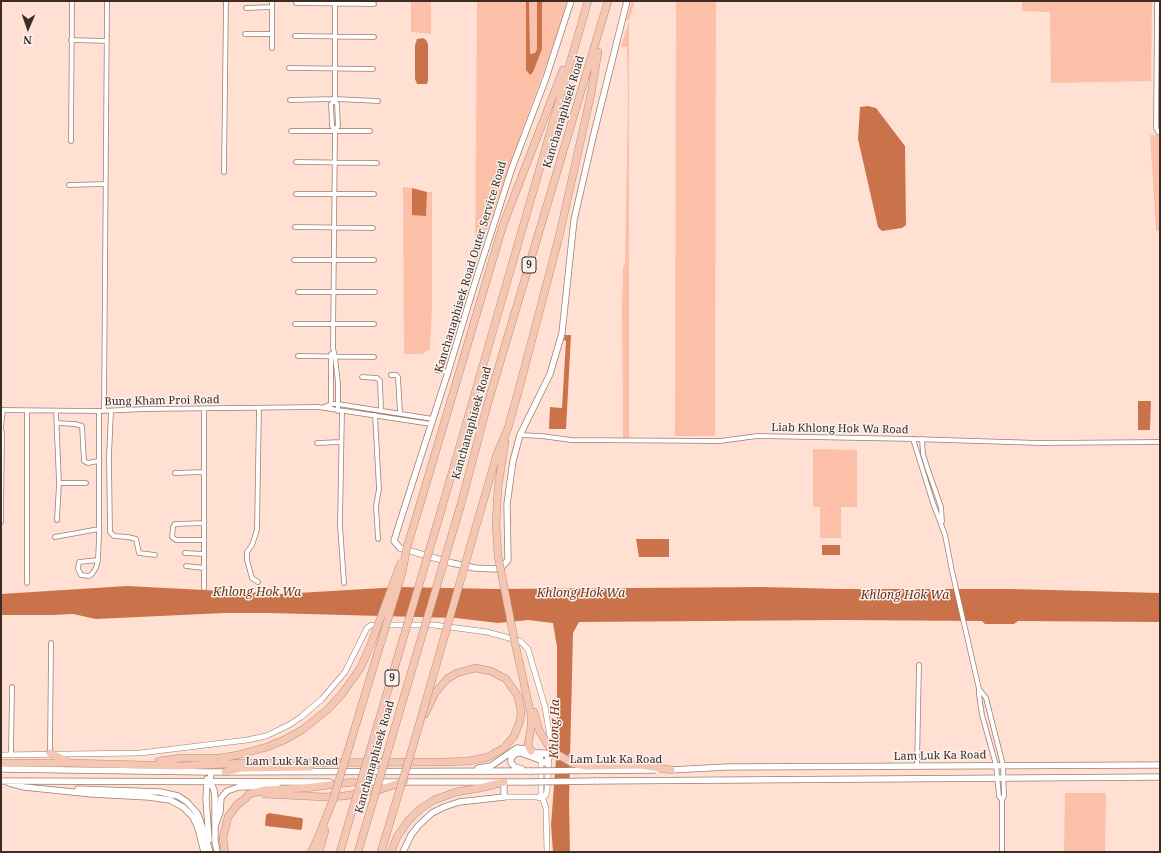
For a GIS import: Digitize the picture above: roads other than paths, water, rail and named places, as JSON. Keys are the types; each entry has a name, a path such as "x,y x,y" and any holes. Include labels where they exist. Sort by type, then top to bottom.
{"highway":[{"name":"Kanchanaphisek Road","path":"340,852 443,504 588,1"},
{"name":"Kanchanaphisek Road","path":"358,852 461,504 487,406 608,1"},
{"path":"531,751 528,745 531,715 500,574 496,524 498,487 508,428 559,236 591,94 601,28"},
{"path":"319,852 333,800 400,580 407,547 503,225 576,39"},
{"path":"381,852 497,454 508,428"},
{"path":"139,764 182,758 220,758 238,756 267,747 302,730 330,707 342,694 360,667 371,644 396,572 407,547"},
{"path":"1,763 139,764 180,766 250,763 469,761 488,757 504,748 514,736 520,721 521,712 520,704 514,690 506,679 485,669 475,668 464,670 451,676 439,688 430,702 413,746"},
{"path":"525,685 539,730 548,745 554,752 572,763 586,766 641,765 671,770"},
{"path":"50,753 70,763"},
{"path":"225,772 241,768 297,768 334,765 424,762"},
{"path":"246,798 268,794 325,797 344,796 379,790 405,781"},
{"path":"226,852 223,832 228,817 237,804 249,794 265,790 306,788 353,782"},
{"path":"391,852 397,837 408,821 420,809 434,800 456,792 504,782"},
{"path":"311,852 333,800"}],"main road":[{"name":"Kanchanaphisek Road Outer Service Road","path":"520,435 513,461 506,504 508,560 502,567 494,569 475,568 400,548 394,541 396,534 512,168 546,78 570,1"},
{"path":"520,435 550,374 562,333 574,220 627,1"},
{"path":"466,771 491,766 517,748 548,754 549,758 545,763 521,752 512,756 510,760 512,765 530,771"},
{"path":"541,760 541,755 543,754"},
{"name":"Lam Luk Ka Road","path":"1,769 156,772 530,771 671,770 726,767 1160,765"},
{"path":"156,772 156,782"},
{"path":"209,772 209,782 206,791 206,809 211,852"},
{"name":"Lam Luk Ka Road","path":"1,781 528,782 1160,777"},
{"path":"1,781 24,787 92,794 148,797 175,802 186,809 193,817 198,828 204,852"},
{"path":"209,782 214,790 217,852"},
{"path":"215,826 220,812 221,798 231,788 247,786 290,786 306,782"},
{"path":"403,852 419,824 432,813 459,802 504,797 504,782"},
{"path":"24,787 160,792 178,796 187,802 197,813 211,852"},
{"path":"206,809 207,803 210,800 214,801 215,809"}],"street":[{"path":"71,141 72,1"},
{"path":"104,411 107,1"},
{"path":"224,172 226,1"},
{"path":"272,1 272,48"},
{"path":"1157,1 1156,128 1158,132 1160,132"},
{"path":"331,410 330,357 333,348 334,324 335,131 332,126 331,104 335,100 335,3"},
{"path":"296,4 374,4"},
{"path":"246,8 272,7"},
{"path":"245,34 272,34"},
{"path":"295,36 374,37"},
{"path":"71,40 107,41"},
{"path":"289,68 373,69"},
{"path":"290,100 378,101"},
{"path":"291,130 370,131"},
{"path":"296,162 377,163"},
{"path":"69,185 106,184"},
{"path":"296,194 374,194"},
{"path":"295,227 373,228"},
{"path":"294,260 374,260"},
{"path":"298,292 375,292"},
{"path":"294,324 374,324"},
{"path":"333,348 336,357 338,404 340,411 341,543 344,583"},
{"path":"298,356 374,356"},
{"path":"436,370 448,372"},
{"path":"391,375 396,375 398,377 400,413"},
{"path":"362,377 377,378 380,381 381,410"},
{"path":"331,384 338,383"},
{"name":"Bung Kham Proi Road","path":"324,408 331,404 338,404 400,413 432,421"},
{"path":"258,582 252,578 247,560 247,552 252,545 257,530 259,408"},
{"name":"Bung Kham Proi Road","path":"2,410 111,411 324,408 432,421"},
{"path":"204,409 204,588"},
{"path":"1,522 2,410"},
{"path":"27,411 28,583"},
{"path":"56,411 59,483 58,520"},
{"path":"98,560 79,562 78,569 81,575 89,576 92,574 96,568 98,560 99,411"},
{"path":"111,411 109,457 110,532 114,536 136,539 139,553 155,555"},
{"path":"375,415 379,489 376,506 378,539"},
{"path":"57,423 82,426 84,461 98,462"},
{"name":"Liab Khlong Hok Wa Road","path":"520,435 571,440 720,441 757,436 1040,443 1160,442"},
{"path":"913,439 933,503 942,526 979,689 982,713 996,765 996,779 999,796 1002,800"},
{"path":"922,439 923,454 941,507 942,526"},
{"path":"317,442 341,442"},
{"path":"175,473 204,472"},
{"path":"59,483 86,483"},
{"path":"204,523 175,524 172,537 176,540 204,540"},
{"path":"55,537 99,529"},
{"path":"185,553 204,554"},
{"path":"186,566 204,568"},
{"path":"1,755 50,753 140,753 247,740 274,733 301,717 333,687 345,672 367,628 371,625 434,625 487,632 520,641 528,649 531,654 550,731 547,790 546,795 542,798"},
{"path":"50,753 51,643"},
{"path":"917,766 919,665"},
{"path":"11,754 12,687"},
{"path":"979,689 986,698 1003,765 1004,796 1002,800 1002,852"},
{"path":"982,713 989,711"},
{"path":"988,736 995,734"},
{"path":"543,754 547,752 550,746"},
{"path":"541,760 542,798 546,808 547,852"},
{"path":"504,797 542,798"}],"water":[{"path":"526,1 529,1 530,54 535,53 537,49 537,1 542,1 542,49 533,72 530,75 526,70"},
{"path":"423,38 428,44 428,81 427,84 417,84 415,79 415,45 417,39"},
{"path":"868,106 876,108 905,146 906,225 902,228 882,231 878,227 858,139 860,107"},
{"path":"412,188 427,192 426,216 412,215"},
{"path":"565,335 571,335 566,429 549,429 550,407 562,408 566,341 564,340"},
{"path":"1138,401 1151,401 1150,430 1138,430"},
{"path":"636,539 669,539 669,557 639,557"},
{"path":"822,545 840,545 840,555 822,555"},
{"name":"Khlong Hok Wa","path":"127,586 281,594 399,587 496,589 763,587 841,589 1013,589 1160,593 1160,622 1018,621 1014,624 985,624 982,621 841,620 579,622 573,633 569,801 570,852 553,852 551,825 557,746 557,647 553,623 528,620 498,623 456,618 269,613 224,613 96,619 73,614 1,615 1,594"},
{"path":"269,813 301,818 303,819 302,828 301,830 266,826 266,815"}],"water label":[{"name":"Khlong Ha","path":"555,729"}]}
